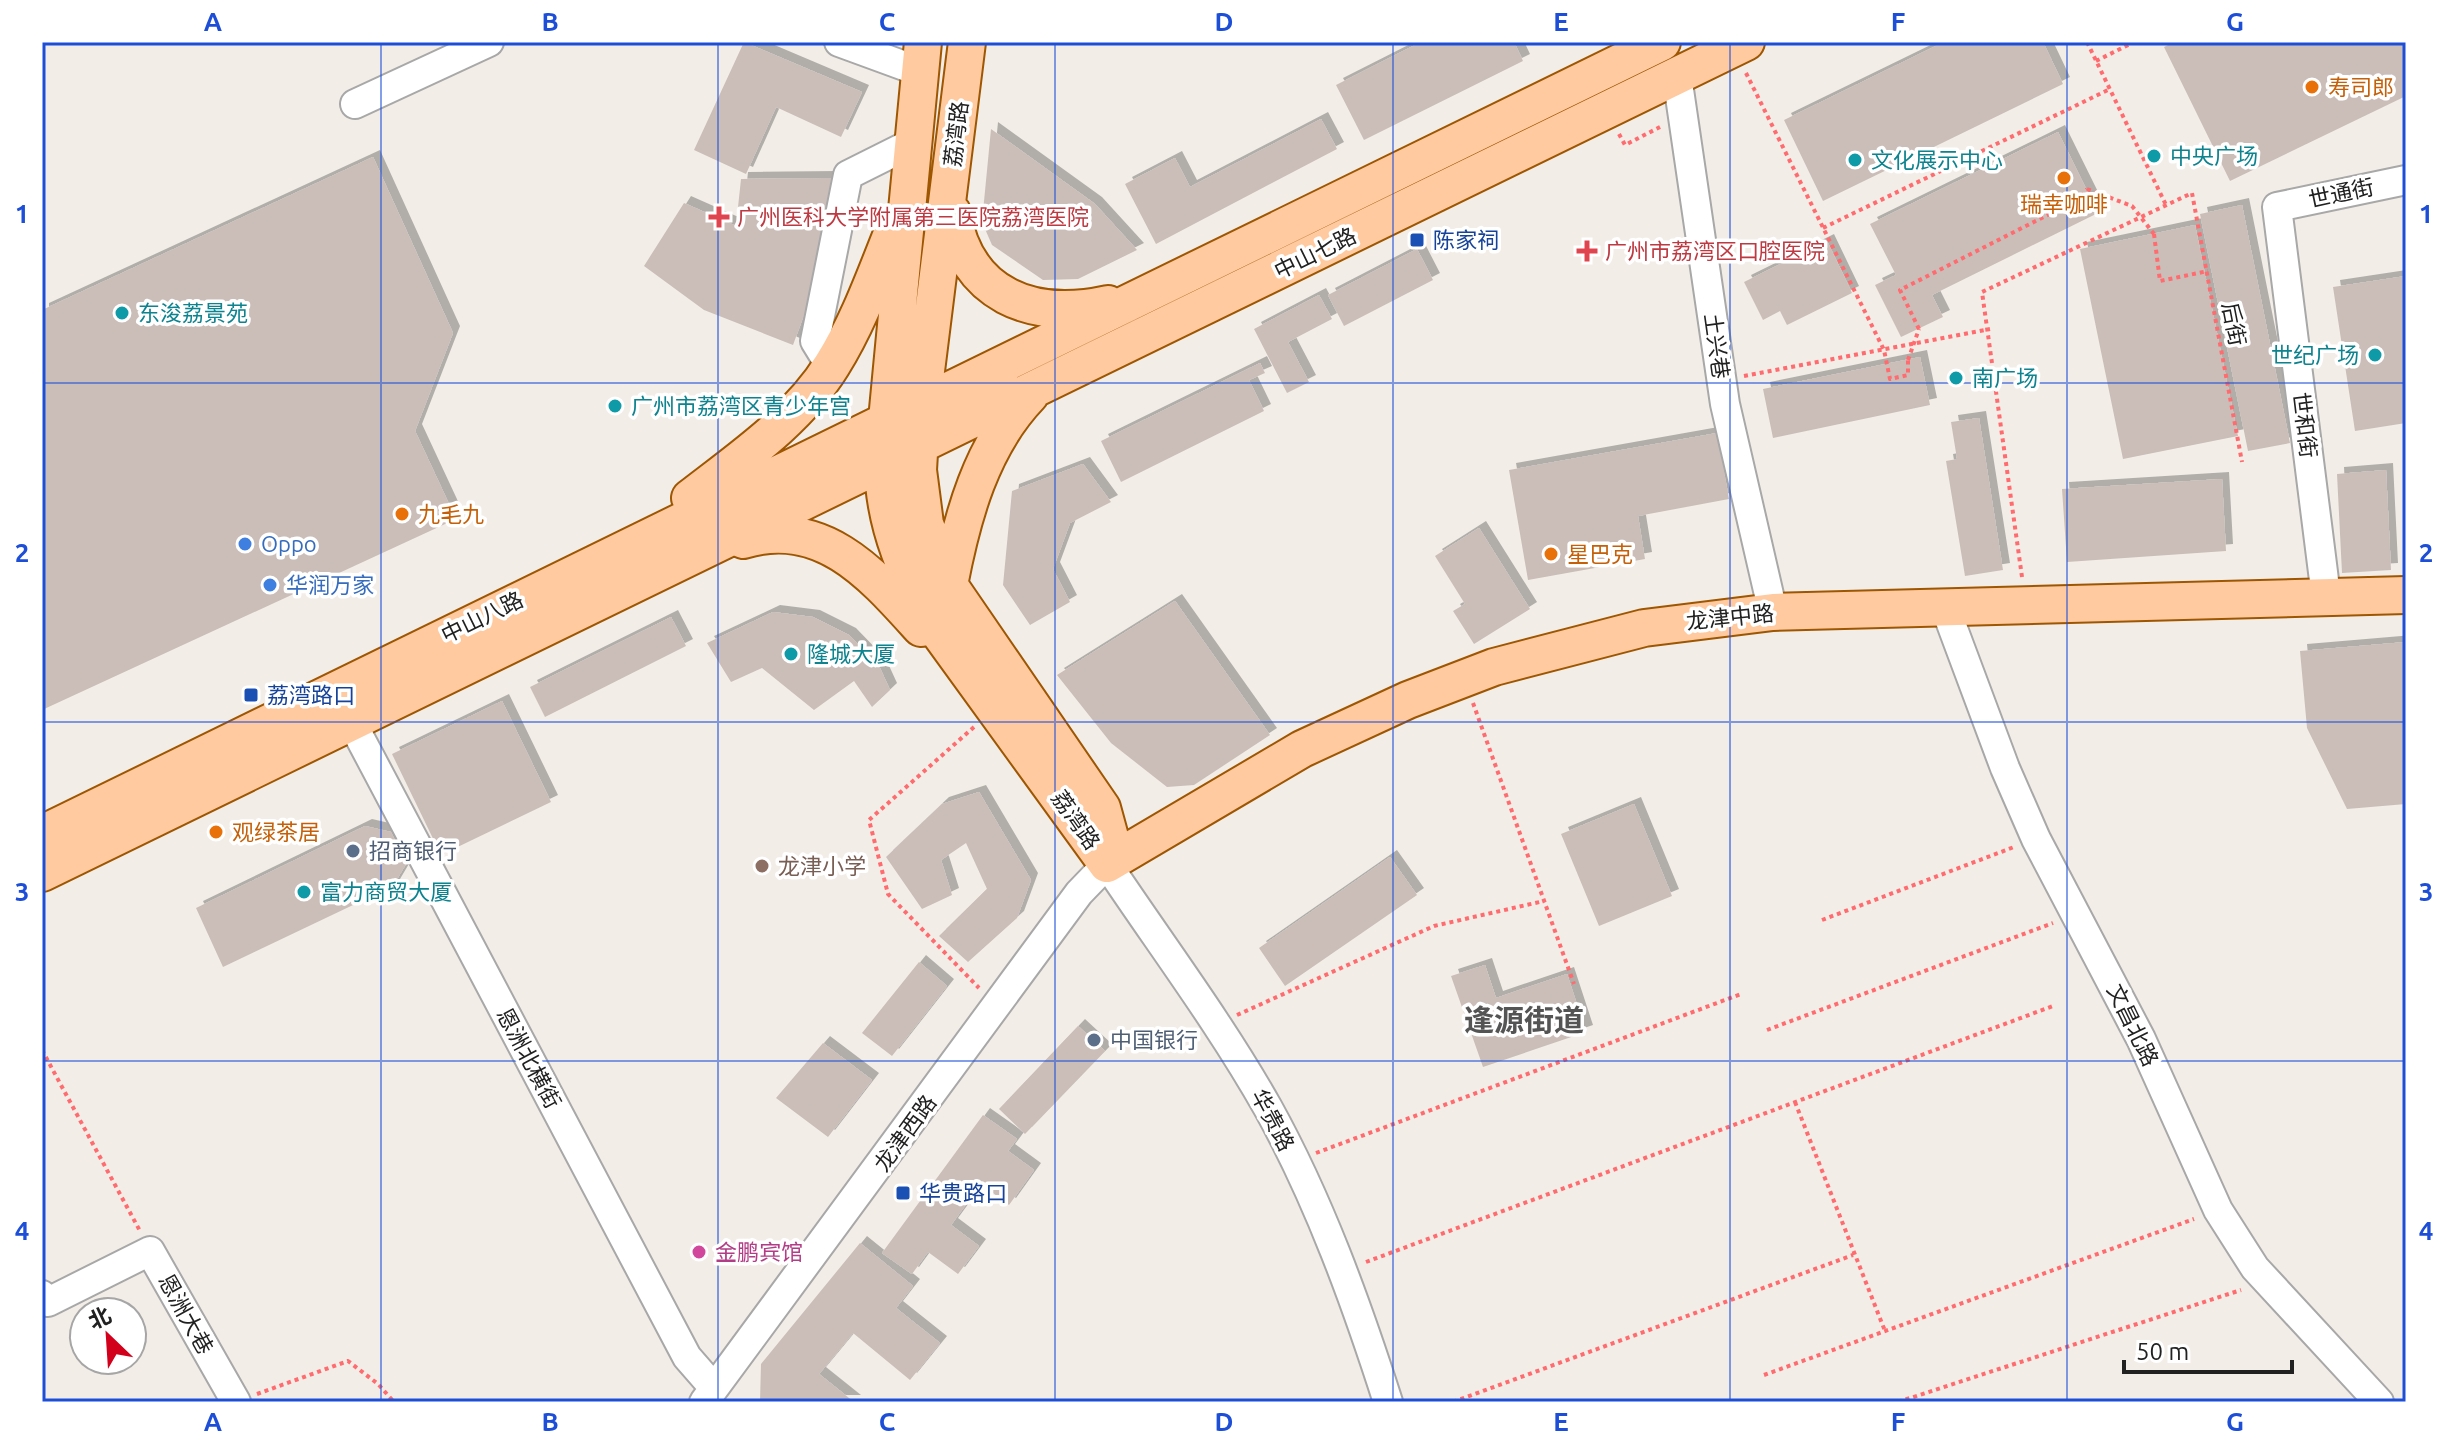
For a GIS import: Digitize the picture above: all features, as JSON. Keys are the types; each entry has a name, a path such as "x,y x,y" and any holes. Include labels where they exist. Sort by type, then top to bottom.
{"main road":[{"name":"荔湾路","path":"967,42 922,403 919,503 933,549 949,585 1102,808 1111,841 1107,864"},
{"name":"中山七路","path":"922,403 1662,42"},
{"name":"中山七路","path":"883,462 1677,76 1744,53"},
{"name":"荔湾路","path":"922,57 886,420 883,462 886,513 918,597 985,698 1107,864"},
{"path":"635,541 772,432 831,367 857,320 895,226 916,141"},
{"path":"949,189 958,238 971,268 984,283 1009,297 1035,306 1083,309 1144,296"},
{"path":"949,585 965,513 985,464 1006,423 1040,384"},
{"name":"中山八路","path":"42,834 922,403"},
{"name":"中山八路","path":"42,873 883,462"},
{"path":"677,564 748,539 775,534 829,544 874,575 985,698"},
{"name":"龙津中路","path":"1107,864 1302,749 1408,700 1464,678 1629,631 1773,612 1946,610 2406,595"}],"street":[{"path":"355,104 489,42"},
{"path":"839,42 922,57"},
{"name":"土兴巷","path":"1677,76 1721,379 1773,612"},
{"path":"831,367 815,341 848,175 916,141"},
{"name":"世通街","path":"2277,207 2406,180"},
{"name":"世和街","path":"2277,207 2326,596"},
{"name":"文昌北路","path":"1946,610 2005,768 2036,839 2141,1039 2218,1210 2267,1282 2379,1402"},
{"name":"恩洲北横街","path":"352,723 709,1395"},
{"name":"龙津西路","path":"709,1395 1079,893 1107,864"},
{"name":"华贵路","path":"1107,864 1216,1025 1269,1110 1295,1161 1341,1272 1388,1402"},
{"name":"恩洲大巷","path":"42,1295 48,1302 150,1251 243,1399"}],"path":[{"path":"2024,607 1990,329 1982,292 2166,205 2087,42"},
{"path":"2096,61 2134,42"},
{"path":"1744,53 1823,228 1884,350 1890,379 1908,375 1908,360 1919,329 1900,290 2079,199 2087,189 2121,199 2143,215 2154,234 2160,281 2208,271"},
{"path":"1823,228 2110,89"},
{"path":"1625,145 1672,120"},
{"name":"后街","path":"2166,205 2192,193 2242,462"},
{"path":"1721,379 1990,329"},
{"path":"1464,678 1574,984"},
{"path":"985,698 869,820 888,894 997,1007"},
{"path":"1822,920 2036,839"},
{"path":"1216,1025 1434,926 1544,901"},
{"path":"1767,1030 2075,915"},
{"path":"1295,1161 1741,994"},
{"path":"1341,1272 2053,1006"},
{"path":"42,1050 150,1251"},
{"path":"1795,1101 1885,1331"},
{"path":"1764,1375 2218,1210"},
{"path":"1453,1402 1853,1255"},
{"path":"1898,1402 2267,1282"},
{"path":"243,1399 348,1361 378,1384 394,1402"}],"building":[{"path":"744,42 862,92 841,137 776,107 746,174 694,150"},
{"path":"1421,42 1514,42 1523,61 1364,140 1336,85"},
{"name":"文化展示中心","path":"1944,42 2043,42 2063,84 1823,201 1784,120"},
{"path":"2174,42 2406,42 2406,96 2230,181 2164,47"},
{"path":"1321,119 1337,149 1156,244 1125,184 1175,158 1190,187"},
{"path":"991,129 1095,204 1137,250 1078,279 1043,280 992,245 982,222"},
{"path":"2058,132 2098,213 1932,295 1943,317 1901,337 1875,285 1896,275 1870,224"},
{"path":"373,157 453,333 415,431 456,519 42,710 42,310"},
{"path":"831,178 821,268 793,345 704,310 644,266 684,203 736,226 741,179"},
{"path":"2242,205 2290,443 2248,451 2200,214"},
{"path":"2195,225 2238,436 2123,459 2080,249"},
{"path":"1827,241 1852,293 1787,325 1780,311 1763,320 1744,282"},
{"path":"1417,249 1433,280 1344,326 1328,295"},
{"name":"世纪广场","path":"2406,276 2406,423 2355,431 2333,287"},
{"path":"1319,295 1332,319 1288,342 1309,382 1287,393 1254,329"},
{"path":"1920,357 1930,405 1773,438 1763,389"},
{"path":"1260,363 1265,373 1249,380 1264,411 1121,482 1101,441"},
{"path":"1979,418 2003,570 1965,576 1946,461 1957,459 1951,422"},
{"path":"1717,433 1729,499 1638,516 1645,559 1528,580 1509,470"},
{"path":"1083,464 1111,502 1070,523 1053,569 1070,602 1030,625 1003,585 1012,491"},
{"path":"2386,470 2391,570 2342,573 2337,474"},
{"path":"2222,479 2226,551 2067,562 2062,489"},
{"path":"1479,528 1530,609 1474,644 1453,611 1465,604 1435,556"},
{"path":"1175,601 1270,735 1194,785 1167,787 1111,743 1057,675"},
{"name":"隆城大厦","path":"773,612 813,617 849,635 879,666 890,690 872,707 854,681 814,710 762,668 731,682 707,643"},
{"path":"671,617 686,646 545,717 530,687"},
{"path":"2406,642 2406,804 2347,809 2307,728 2300,651"},
{"path":"502,701 551,802 441,855 392,754"},
{"path":"979,792 1031,880 1017,918 968,962 939,936 987,889 966,843 941,860 952,895 922,909 886,857 942,804"},
{"path":"1634,804 1672,896 1599,926 1561,834"},
{"name":"富力商贸大厦","path":"365,826 391,832 406,864 393,886 223,967 196,908"},
{"path":"1390,857 1417,895 1285,986 1259,948"},
{"path":"919,962 947,986 892,1056 862,1033"},
{"path":"1485,965 1496,998 1567,974 1586,1032 1483,1067 1451,976"},
{"path":"1078,1026 1105,1051 1025,1134 999,1109"},
{"path":"823,1043 872,1080 828,1137 776,1098"},
{"path":"983,1115 1017,1139 1008,1151 1034,1170 1009,1205 981,1184 951,1225 979,1246 958,1274 928,1252 912,1274 882,1253"},
{"path":"860,1243 913,1286 896,1308 940,1343 910,1380 853,1333 819,1374 854,1402 760,1402 761,1364"}],"place":[{"name":"寿司郎","path":"2312,87"},
{"name":"中央广场","path":"2154,156"},
{"name":"文化展示中心","path":"1855,160"},
{"name":"瑞幸咖啡","path":"2064,178"},
{"name":"广州医科大学附属第三医院荔湾医院","path":"719,217"},
{"name":"陈家祠","path":"1417,240"},
{"name":"广州市荔湾区口腔医院","path":"1587,251"},
{"name":"东浚荔景苑","path":"122,313"},
{"name":"世纪广场","path":"2375,355"},
{"name":"南广场","path":"1956,378"},
{"name":"广州市荔湾区青少年宫","path":"615,406"},
{"name":"九毛九","path":"402,514"},
{"name":"Oppo","path":"245,544"},
{"name":"星巴克","path":"1551,554"},
{"name":"华润万家","path":"270,585"},
{"name":"隆城大厦","path":"791,654"},
{"name":"荔湾路口","path":"251,695"},
{"name":"观绿茶居","path":"216,832"},
{"name":"招商银行","path":"353,851"},
{"name":"龙津小学","path":"762,866"},
{"name":"富力商贸大厦","path":"304,892"},
{"name":"中国银行","path":"1094,1040"},
{"name":"华贵路口","path":"903,1193"},
{"name":"金鹏宾馆","path":"699,1252"}],"district":[{"name":"逢源街道","path":"1524,1021"}]}
